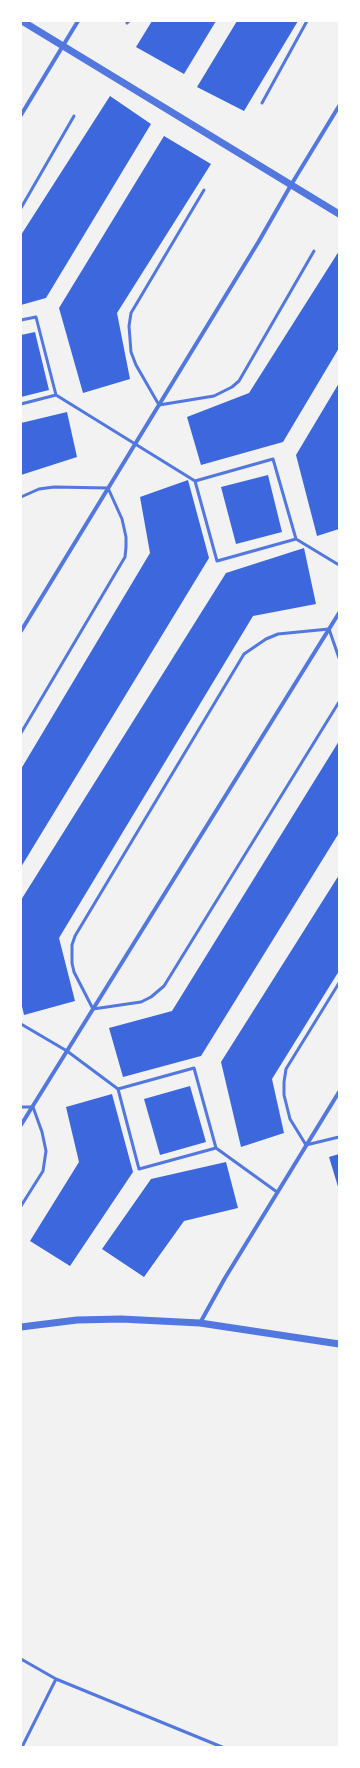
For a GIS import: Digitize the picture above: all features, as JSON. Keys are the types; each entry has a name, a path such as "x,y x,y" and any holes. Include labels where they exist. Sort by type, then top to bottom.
{"street":[{"path":"22,21 339,214"},
{"path":"21,115 78,21"},
{"path":"21,631 259,241 339,106"},
{"path":"21,1125 339,613"},
{"path":"200,1324 225,1278 339,1092"},
{"path":"21,1327 77,1320 121,1319 200,1324 339,1344"}],"lane":[{"path":"262,103 308,21"},
{"path":"21,208 74,116"},
{"path":"204,190 131,313 129,332 131,352 136,365 159,405 214,396 232,387 239,381 314,251"},
{"path":"21,320 36,317 56,395 195,481 217,561 296,539"},
{"path":"21,404 56,395"},
{"path":"195,481 273,459 296,539 339,565"},
{"path":"21,497 39,489 54,487 108,488 125,528 125,557 21,733"},
{"path":"339,658 329,628 278,634 266,639 244,654 75,936 71,954 73,968 93,1009 141,1002 151,997 164,986 339,702"},
{"path":"339,983 286,1069 284,1082 286,1108 290,1120 306,1145 339,1137"},
{"path":"21,1024 67,1051 118,1089 140,1169 216,1148"},
{"path":"118,1089 194,1068 216,1148 278,1192"},
{"path":"21,1107 33,1106 44,1141 45,1161 43,1170 21,1206"},
{"path":"21,1659 56,1679 222,1747"},
{"path":"22,1747 56,1679"}],"building":[{"path":"152,21 216,21 184,74 136,47"},
{"path":"237,21 298,21 244,111 197,87"},
{"path":"110,96 151,124 46,298 21,305 21,235"},
{"path":"164,136 211,164 117,313 130,379 83,393 59,308"},
{"path":"339,251 339,348 283,442 201,465 187,417 249,393"},
{"path":"35,332 49,390 21,397 21,335"},
{"path":"339,383 339,529 317,536 296,455"},
{"path":"67,412 77,457 21,475 21,423"},
{"path":"268,475 282,532 236,544 221,487"},
{"path":"188,480 209,558 21,867 21,769 150,553 140,497"},
{"path":"304,548 316,604 253,616 59,938 75,1001 24,1015 21,1002 21,900 226,573"},
{"path":"339,741 339,833 201,1056 123,1077 109,1028 172,1011"},
{"path":"339,875 339,971 272,1079 284,1133 241,1147 221,1062"},
{"path":"190,1086 206,1142 160,1155 144,1099"},
{"path":"112,1094 133,1172 70,1266 30,1241 79,1162 66,1107"},
{"path":"339,1154 339,1190 329,1157"},
{"path":"226,1162 238,1208 184,1221 144,1277 102,1249 151,1179"}]}
